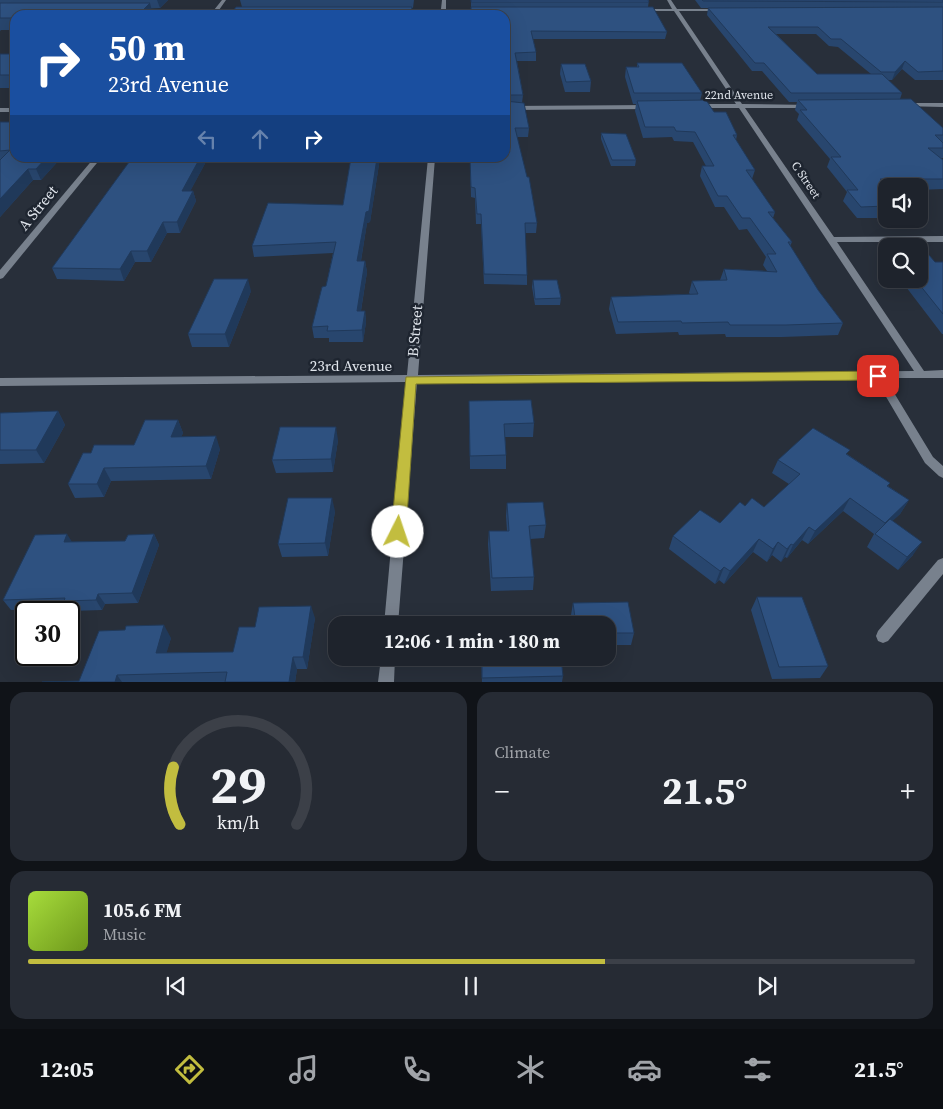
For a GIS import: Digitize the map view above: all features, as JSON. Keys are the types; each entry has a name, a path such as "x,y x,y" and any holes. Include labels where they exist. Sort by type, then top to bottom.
{"street":[{"path":"216,10 224,0"},
{"name":"C Street","path":"669,0 833,240 922,375"},
{"path":"636,10 727,10"},
{"path":"898,105 943,105"},
{"path":"510,108 661,106"},
{"name":"22nd Avenue","path":"690,106 818,106"},
{"name":"A Street","path":"0,276 94,162"},
{"name":"B Street","path":"392,616 410,380 431,162"},
{"path":"833,240 943,239"},
{"name":"23rd Avenue","path":"0,382 943,374"},
{"path":"878,376 929,460 943,473"},
{"path":"883,636 943,564"},
{"path":"386,682 387,666"}],"building":[{"path":"471,0 648,0 649,2 471,2"},
{"path":"943,0 943,2 703,1"},
{"path":"0,3 150,3 143,10 10,10 10,18 0,18"},
{"path":"236,7 412,7 412,10 234,10"},
{"path":"471,7 653,7 667,32 531,31 536,52 515,53 523,95 510,95 510,10 471,10"},
{"path":"943,7 943,71 918,72 905,61 895,72 881,72 841,39 831,39 818,27 768,27 817,74 882,74 902,93 791,93 764,63 755,63 708,8"},
{"path":"0,54 10,54 10,75 0,75"},
{"path":"637,63 682,63 702,93 634,93 626,67 639,67"},
{"path":"561,64 585,64 591,81 566,82"},
{"path":"911,99 943,128 943,135 935,135 943,143 943,148 928,148 943,160 943,179 878,178 878,206 861,207 847,190 858,190 831,157 841,157 800,110 807,110 798,100"},
{"path":"706,100 714,112 726,112 737,135 733,135 755,170 746,170 775,212 768,212 792,242 788,242 818,290 843,323 730,325 728,322 618,322 611,297 698,294 692,281 727,280 724,269 777,272 767,254 776,254 750,218 742,218 727,196 718,196 702,166 714,166 695,132 676,131 674,127 645,127 637,101"},
{"path":"510,102 524,103 529,128 515,128 527,177 529,177 537,223 525,223 527,275 484,274 481,214 477,214 475,188 471,187 470,162 510,162"},
{"path":"0,122 10,122 10,150 0,151"},
{"path":"601,133 626,134 636,160 612,160"},
{"path":"10,150 10,162 42,162 36,169 28,169 0,199 0,160"},
{"path":"129,162 198,162 182,191 193,191 177,222 163,222 147,251 131,251 120,269 52,268"},
{"path":"350,162 376,162 369,211 366,212 357,261 365,261 357,311 365,311 362,330 327,331 328,326 312,327 322,287 326,286 336,242 252,246 268,203 343,205"},
{"path":"928,255 935,262 943,262 943,314 922,288 928,288"},
{"path":"214,279 248,279 225,334 188,334"},
{"path":"533,280 557,280 561,298 535,299"},
{"path":"531,400 534,423 504,424 506,455 470,456 469,401"},
{"path":"58,411 36,450 0,450 0,413"},
{"path":"145,420 178,420 171,437 216,436 206,466 104,468 97,484 68,484 83,453 91,453 94,445 134,445"},
{"path":"280,427 336,427 331,459 272,460"},
{"path":"813,428 850,450 846,454 890,483 887,486 909,500 885,523 850,498 815,531 809,527 787,549 778,542 773,549 759,539 730,571 724,567 720,571 673,536 700,510 720,523 740,502 745,506 752,498 764,507 800,474 778,460"},
{"path":"288,498 332,498 325,543 278,544"},
{"path":"543,502 546,525 529,526 534,577 492,578 489,531 509,531 507,503"},
{"path":"890,519 922,542 907,557 875,534"},
{"path":"67,534 64,542 125,541 128,535 154,534 132,593 98,594 96,600 64,601 65,598 3,600 35,535"},
{"path":"757,597 802,597 828,666 779,667"},
{"path":"628,602 634,633 616,633 616,616 575,616 573,603"},
{"path":"311,606 303,657 293,657 289,682 225,682 227,672 117,675 115,682 42,682 79,681 99,631 125,630 126,626 164,625 156,653 233,652 239,627 255,627 259,607"},
{"path":"482,666 562,666 563,676 482,678"}],"route":[{"path":"398,532 410,380 878,376"}]}
